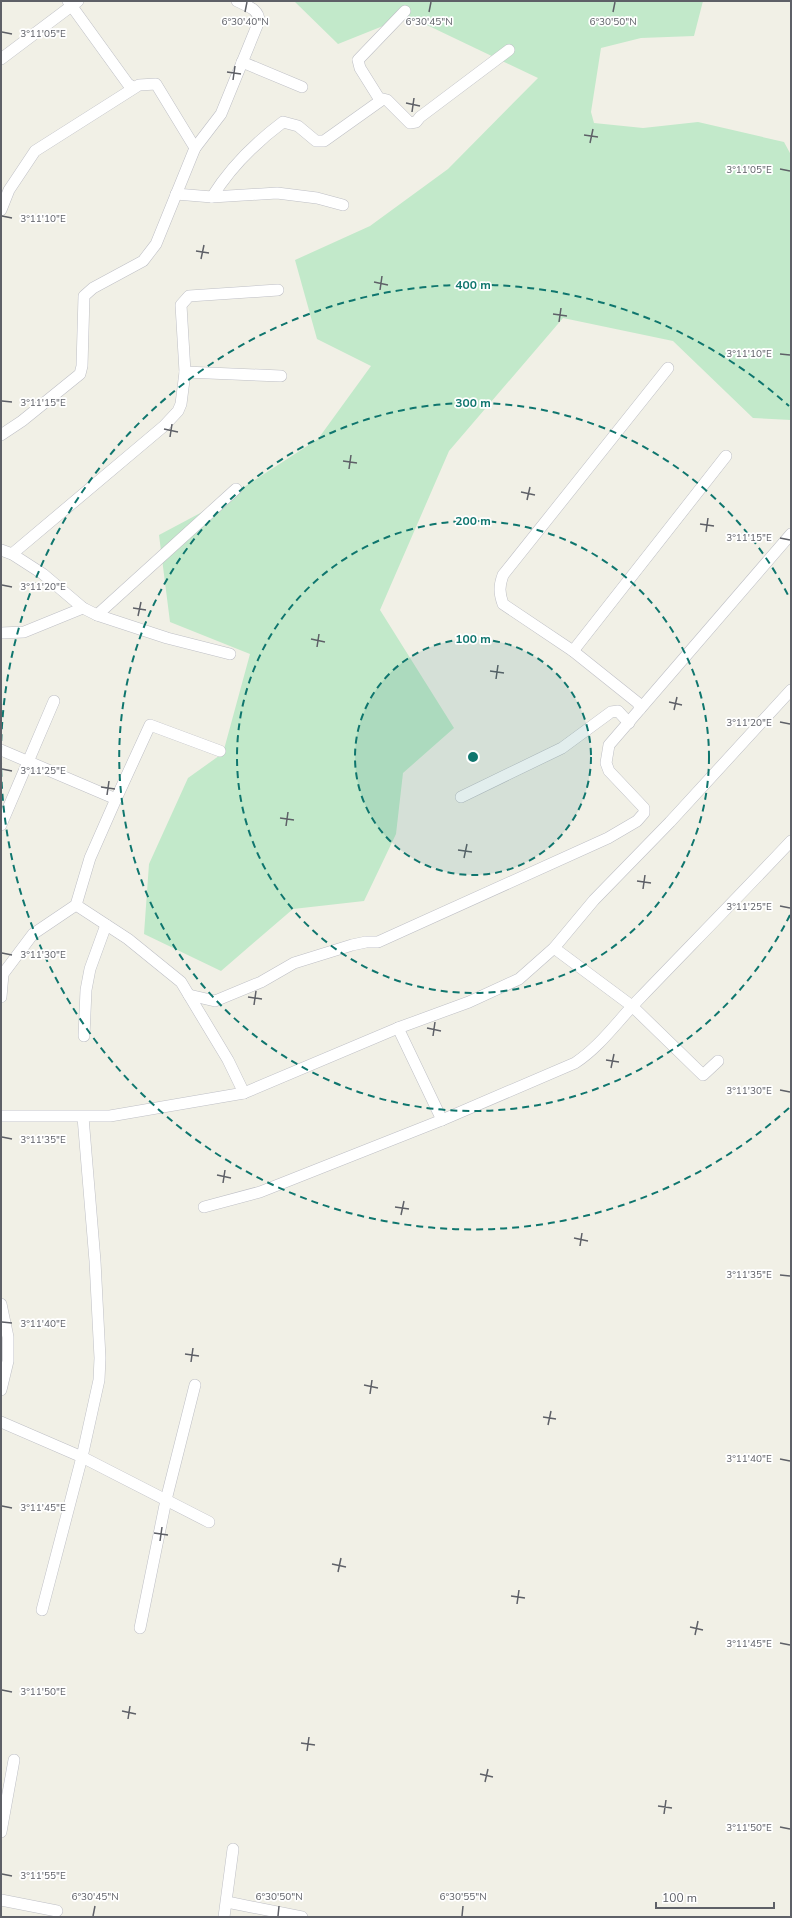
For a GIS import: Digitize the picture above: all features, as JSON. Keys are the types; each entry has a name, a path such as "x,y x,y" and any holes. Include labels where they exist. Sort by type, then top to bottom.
{"street":[{"path":"1,435 22,421 80,374 82,366 84,296 93,288 143,261 156,244 194,148 221,114 259,21 259,15 256,10 237,1"},
{"path":"1,59 72,3 128,84 133,87"},
{"path":"380,100 360,68 358,60 405,11"},
{"path":"212,197 221,183 254,146 283,122 298,126 316,141 324,141 380,100 387,100 410,124 416,122 420,117 509,50"},
{"path":"242,62 302,87"},
{"path":"1,210 9,190 36,151 133,87 152,83 156,84 194,148"},
{"path":"176,194 212,197 277,193 316,198 343,205"},
{"path":"12,554 164,426 178,411 184,372 181,306 188,296 278,290"},
{"path":"640,709 638,703 573,651 503,604 499,593 503,574 668,368"},
{"path":"184,372 281,376"},
{"path":"573,651 726,456"},
{"path":"97,615 236,489"},
{"path":"189,995 215,1001 261,982 294,963 352,945 366,942 378,942 608,838 637,821 644,813 644,808 609,771 606,763 609,745 618,732 629,723 682,663 791,534"},
{"path":"1,550 12,554 42,574 83,608 97,615 175,641 230,654"},
{"path":"1,633 24,632 83,608"},
{"path":"1,1116 110,1116 244,1093 398,1028 469,1002 519,979 554,948 594,900 670,822 791,690"},
{"path":"1,826 54,701"},
{"path":"461,797 562,748 611,712 618,711 629,723"},
{"path":"1,998 2,974 33,934 76,905 90,858 150,725 220,751"},
{"path":"1,750 116,798"},
{"path":"204,1207 260,1192 442,1120 575,1063 587,1055 597,1045 632,1006 791,841"},
{"path":"76,905 157,961 181,982 228,1060 244,1093"},
{"path":"84,1036 86,990 90,969 106,926"},
{"path":"554,948 632,1006 703,1075 718,1061"},
{"path":"398,1028 442,1120"},
{"path":"42,1610 82,1457 99,1380 100,1358 95,1261 83,1117"},
{"path":"1,1304 8,1337 8,1361 1,1390"},
{"path":"140,1628 166,1500 195,1385"},
{"path":"1,1422 82,1457 209,1522"},
{"path":"1,1832 14,1760"},
{"path":"224,1917 233,1849"},
{"path":"1,1900 57,1911"},
{"path":"227,1902 302,1917"}],"green space":[{"path":"294,1 703,1 694,36 641,38 601,48 591,112 594,123 643,128 698,122 784,142 791,155 791,420 753,418 673,341 563,318 449,451 380,610 454,728 403,773 396,834 364,901 293,909 221,971 144,934 149,864 188,778 223,753 250,654 170,622 159,535 221,502 318,439 371,366 317,339 295,260 370,226 448,169 538,78 408,16 338,44"}]}
